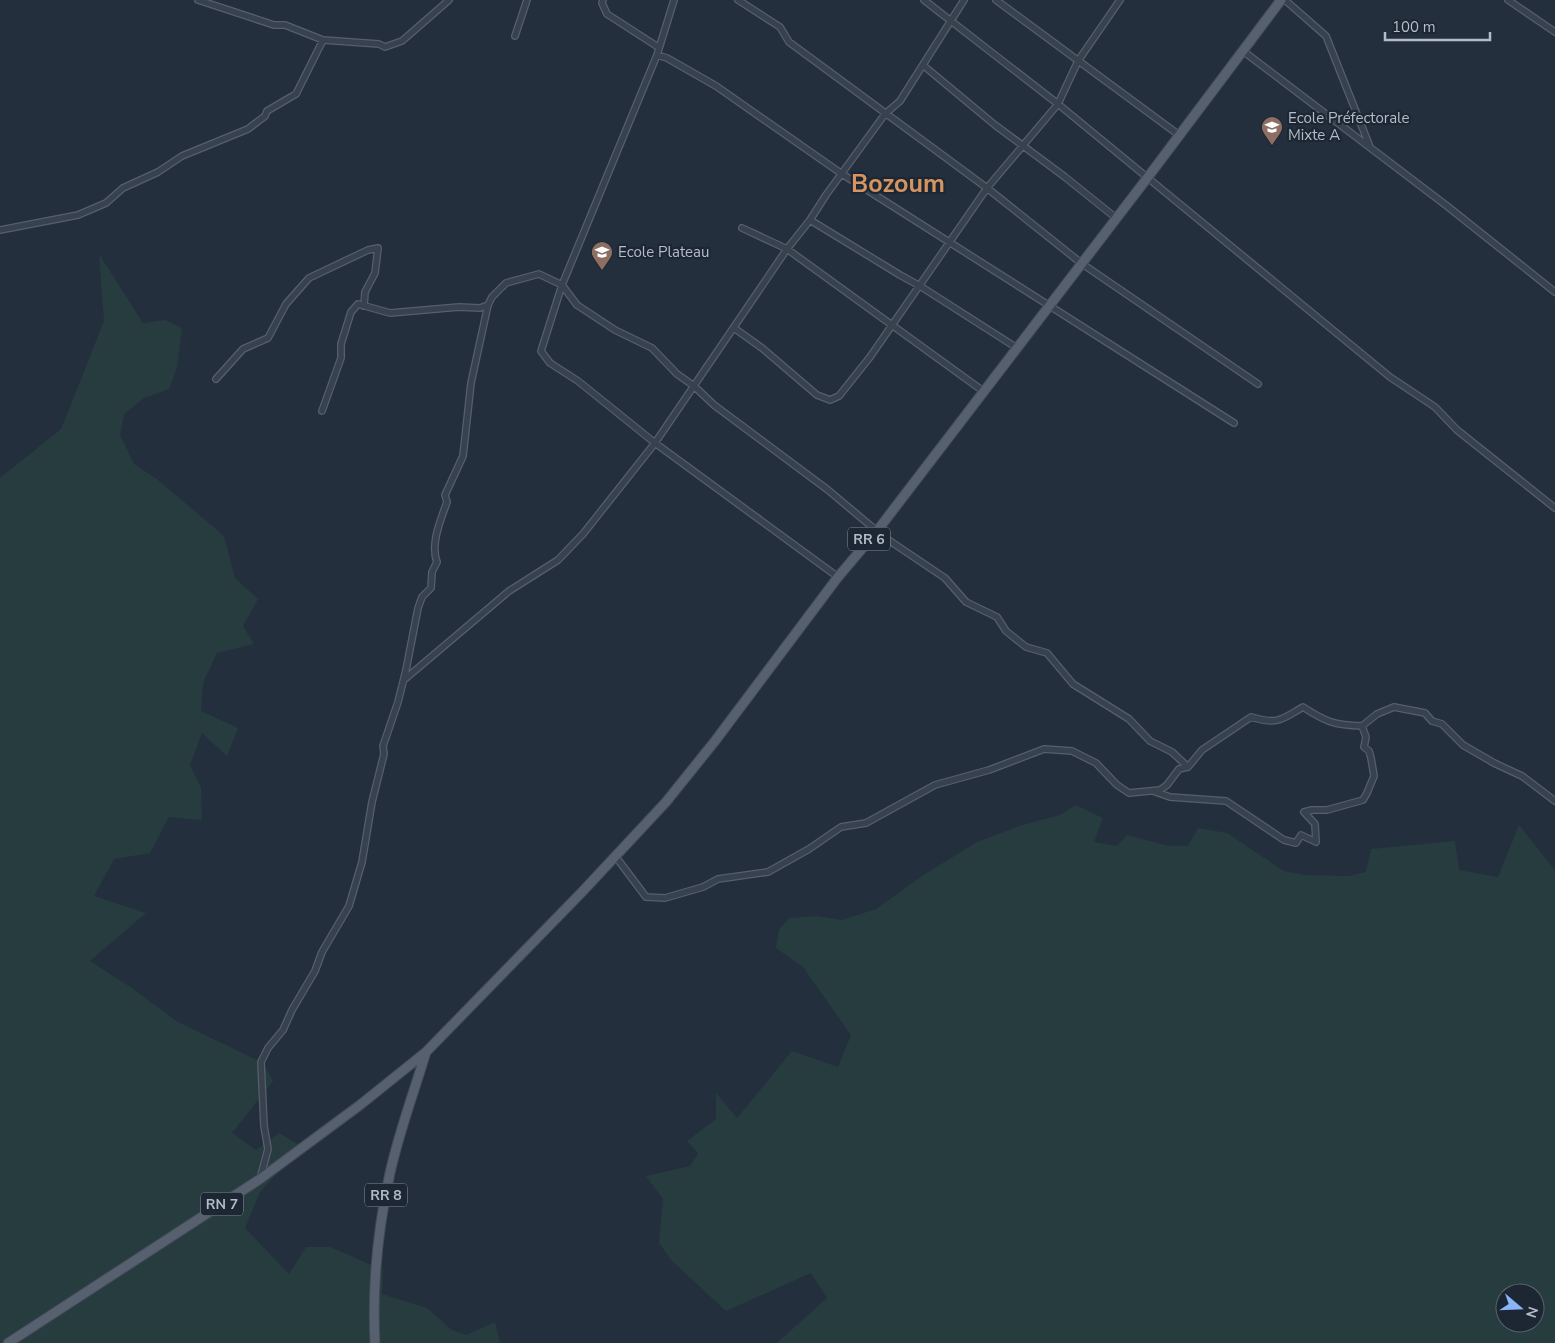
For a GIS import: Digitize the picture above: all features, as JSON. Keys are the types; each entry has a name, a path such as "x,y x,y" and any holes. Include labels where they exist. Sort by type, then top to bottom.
{"main road":[{"name":"RR 6","path":"426,1052 616,857 666,802 1283,0"},
{"name":"RN 7","path":"8,1343 260,1179 360,1105 426,1052"},
{"name":"RR 8","path":"375,1343 376,1275 382,1214 391,1171 426,1052"}],"street":[{"path":"198,0 274,25 285,25 323,40 380,44 385,47 402,41 449,0"},
{"path":"514,36 527,0"},
{"path":"603,0 602,3 607,14 658,47"},
{"path":"674,0 657,55 562,285 541,352 550,363 578,381 655,443 838,577"},
{"path":"738,0 780,27 790,42 987,188 1081,263 1258,384"},
{"path":"924,0 1058,104 1390,377 1435,407 1457,430 1555,508"},
{"path":"404,679 509,591 558,560 583,534 655,443 787,249 810,220 885,114 900,101 924,66 964,0"},
{"path":"996,0 1179,135"},
{"path":"734,328 762,348 810,390 830,400 839,396 920,286 987,188 1058,104 1078,61 1120,0"},
{"path":"1283,0 1326,36 1371,148"},
{"path":"1508,0 1555,32"},
{"path":"0,230 78,215 106,203 122,188 158,172 182,156 248,129 265,116 267,111 296,94 323,40"},
{"path":"1243,51 1555,292"},
{"path":"657,55 667,58 716,86 842,174 1234,423"},
{"path":"924,66 995,125 1024,145 1116,218"},
{"path":"810,220 920,286 1017,348"},
{"path":"742,228 787,249 984,391"},
{"path":"216,379 243,349 268,338 286,304 309,278 368,250 378,248 375,272 365,292 364,306"},
{"path":"260,1179 268,1149 264,1126 261,1062 268,1048 283,1030 292,1010 315,971 322,952 348,906 362,862 372,802 384,754 383,746 404,679 418,608 422,597 431,588 432,572 437,562 435,558 435,544 438,525 447,502 445,495 463,456 471,383 488,305 492,297 506,283 539,274 562,285 577,305 615,330 646,344 658,353 677,374 694,386 714,405 828,490 876,531 945,578 966,602 997,617 1006,631 1026,647 1047,653 1073,684 1129,719 1150,741 1172,752 1188,766"},
{"path":"322,411 341,358 341,344 351,312 358,304 390,313 459,307 480,308 488,305"},
{"path":"616,857 646,897 665,898 703,888 718,879 768,872 809,849 841,827 866,823 935,785 989,770 1044,749 1072,751 1096,763 1117,785 1129,793 1160,790 1167,785 1179,769 1188,766 1202,750 1251,717 1269,722 1282,720 1303,706 1323,720 1341,726 1362,726 1377,714 1394,707 1425,713 1432,721 1442,724 1463,745 1494,764 1522,776 1555,801"},
{"path":"1151,790 1170,797 1226,801 1284,840 1296,843 1301,835 1316,842 1315,824 1304,812 1328,810 1362,800 1367,794 1374,776 1369,751 1364,747 1366,736 1362,726"}],"green space":[{"path":"99,254 143,323 165,320 182,328 177,368 169,389 144,398 124,414 120,435 134,464 158,480 224,536 235,578 258,599 243,626 254,644 217,653 203,683 201,711 238,728 227,756 202,733 190,765 201,788 202,820 169,817 150,853 114,859 94,896 146,913 90,961 129,986 178,1022 263,1063 273,1081 232,1133 256,1150 279,1133 301,1146 260,1192 245,1228 289,1274 306,1247 330,1247 383,1270 382,1294 427,1308 452,1330 466,1335 495,1322 500,1343 0,1343 0,478 61,429 104,321"},
{"path":"1076,805 1103,818 1094,842 1117,846 1127,835 1169,846 1188,846 1198,828 1227,833 1284,871 1305,875 1348,876 1366,872 1371,849 1455,841 1459,870 1498,877 1519,825 1555,870 1555,1343 777,1343 827,1298 811,1273 726,1311 672,1261 659,1243 663,1199 646,1176 690,1166 698,1153 687,1141 716,1119 716,1093 737,1118 792,1051 838,1067 851,1035 803,967 776,948 779,930 789,918 817,916 842,920 876,909 922,876 977,842 1022,825 1060,815"}],"place":[{"name":"Ecole Préfectorale Mixte A","path":"1272,146"},
{"name":"Ecole Plateau","path":"602,271"}],"district":[{"name":"Bozoum","path":"898,183"}]}
